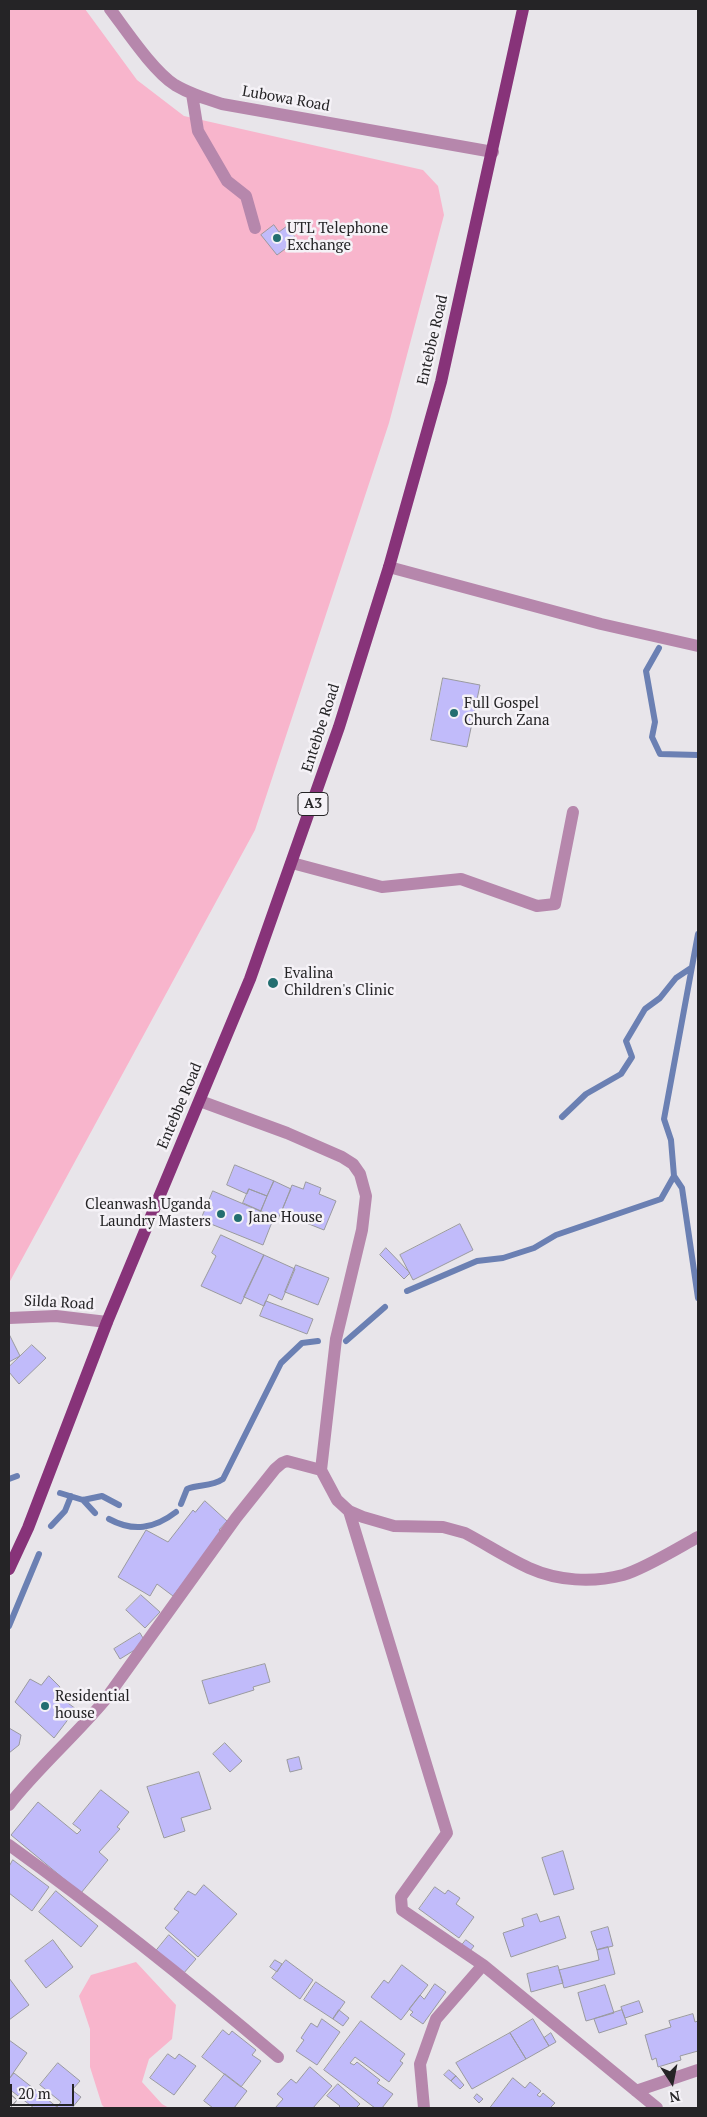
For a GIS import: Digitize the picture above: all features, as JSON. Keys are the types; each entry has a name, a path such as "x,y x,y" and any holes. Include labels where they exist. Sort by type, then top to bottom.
{"main road":[{"name":"Entebbe Road","path":"9,1568 41,1494 107,1322 250,979 339,727 389,567 441,382 523,9"}],"street":[{"name":"Lubowa Road","path":"110,9 148,58 174,84 192,94 222,104 492,152"},
{"path":"192,94 198,131 226,181 246,196 255,228"},
{"path":"389,567 600,624 698,646"},
{"path":"292,863 382,887 461,878 537,906 555,904 573,812"},
{"path":"200,1101 287,1133 342,1157 353,1164 364,1184 366,1196 362,1230 336,1339 321,1470 337,1500 349,1511 374,1522 394,1526 455,1530 473,1537 530,1568 551,1576 570,1579 597,1579 624,1574 698,1537"},
{"name":"Silda Road","path":"9,1318 56,1316 107,1322"},
{"path":"9,1806 46,1762 105,1700 236,1518 275,1469 287,1461 321,1470"},
{"path":"349,1511 447,1833 401,1897 402,1910 483,1965 657,2108"},
{"path":"9,1845 199,1990 278,2057"},
{"path":"424,2108 420,2064 436,2018 483,1965"},
{"path":"636,2091 698,2070"}],"shaded area":[{"path":"9,9 85,9 137,80 184,116 423,170 438,186 444,215 389,423 255,830 9,1283"},
{"path":"136,1962 176,2005 172,2039 149,2059 142,2082 162,2104 169,2108 105,2108 102,2105 90,2067 90,2029 79,1996 91,1975"}],"building":[{"path":"274,225 279,232 287,226 297,240 277,255 261,235"},
{"path":"443,678 480,685 467,747 431,740"},
{"path":"235,1165 274,1181 267,1196 249,1189 247,1194 227,1185"},
{"path":"274,1181 291,1189 278,1219 261,1211"},
{"path":"306,1182 321,1188 319,1194 336,1201 324,1230 281,1213 292,1185 303,1189"},
{"path":"249,1189 267,1196 261,1211 243,1203"},
{"name":"Jane House","path":"213,1191 274,1217 263,1245 201,1220"},
{"path":"460,1224 473,1250 413,1280 400,1255"},
{"path":"221,1235 264,1255 241,1304 201,1286 216,1256 212,1253"},
{"path":"386,1248 410,1273 404,1279 380,1255"},
{"path":"264,1255 295,1269 282,1300 269,1294 264,1306 244,1297"},
{"path":"296,1265 329,1278 318,1305 285,1292"},
{"path":"266,1301 313,1319 307,1334 260,1316"},
{"path":"9,1337 20,1356 9,1362"},
{"path":"32,1345 46,1358 19,1384 9,1372 9,1367"},
{"path":"205,1501 227,1521 219,1530 222,1533 173,1596 157,1584 150,1596 118,1577 146,1530 168,1542 193,1510 195,1512"},
{"path":"141,1595 160,1612 145,1628 126,1610"},
{"path":"140,1633 146,1643 120,1659 114,1649"},
{"path":"265,1664 270,1682 253,1687 254,1690 209,1704 202,1681"},
{"name":"Residential house","path":"49,1676 60,1687 57,1695 76,1709 54,1738 15,1702 30,1679 41,1685"},
{"name":"Residential house","path":"9,1728 21,1735 19,1745 9,1753"},
{"path":"225,1743 242,1761 230,1772 213,1754"},
{"path":"299,1757 302,1769 290,1772 287,1760"},
{"path":"199,1772 211,1809 181,1818 185,1831 164,1838 147,1787"},
{"path":"101,1790 129,1812 117,1827 120,1829 99,1852 108,1860 81,1893 11,1835 38,1802 77,1834 81,1830 73,1824"},
{"path":"563,1851 574,1889 554,1895 542,1858"},
{"path":"13,1860 49,1887 32,1911 9,1893 9,1867"},
{"path":"204,1885 237,1914 198,1957 165,1928 179,1912 174,1909 188,1891 195,1895"},
{"path":"435,1887 445,1894 448,1890 460,1898 456,1904 474,1917 459,1938 419,1909"},
{"path":"56,1891 98,1926 81,1947 39,1912"},
{"path":"537,1914 540,1922 559,1916 566,1938 511,1957 503,1933 524,1926 522,1919"},
{"path":"608,1927 613,1946 597,1950 591,1932"},
{"path":"169,1935 196,1959 183,1974 156,1951"},
{"path":"53,1940 73,1967 46,1988 25,1961"},
{"path":"466,1940 474,1946 470,1951 462,1945"},
{"path":"608,1947 615,1974 564,1988 559,1970 599,1960 597,1950"},
{"path":"275,1960 282,1964 277,1972 270,1967"},
{"path":"286,1960 313,1980 300,1999 272,1978"},
{"path":"402,1965 428,1985 401,2020 371,1997 384,1980 388,1983"},
{"path":"558,1966 563,1983 531,1992 527,1974"},
{"path":"9,1978 29,2005 9,2020"},
{"path":"316,1982 345,2002 333,2019 304,2000"},
{"path":"435,1984 446,1992 423,2024 410,2015 413,2012 409,2009 420,1995 424,1999"},
{"path":"605,1985 614,2013 586,2021 578,1993"},
{"path":"639,2001 643,2012 625,2018 621,2007"},
{"path":"339,2010 349,2018 343,2026 333,2019"},
{"path":"622,2010 627,2024 599,2033 594,2019"},
{"path":"693,2014 695,2022 698,2021 698,2051 680,2056 681,2060 658,2067 656,2058 652,2060 645,2035 671,2027 669,2021"},
{"path":"322,2019 340,2032 317,2065 296,2051 304,2040 301,2038 311,2023 317,2027"},
{"path":"533,2019 549,2046 526,2059 510,2033"},
{"path":"361,2021 405,2054 400,2061 403,2063 389,2082 355,2057 350,2063 354,2065 357,2062 380,2080 377,2083 393,2094 382,2108 375,2108 324,2070"},
{"path":"223,2030 229,2035 232,2031 256,2050 252,2055 261,2061 241,2087 202,2057"},
{"path":"510,2033 526,2059 472,2089 456,2063"},
{"path":"551,2033 556,2042 549,2046 544,2038"},
{"path":"9,2040 27,2053 9,2079"},
{"path":"168,2054 175,2059 179,2054 196,2066 174,2095 150,2078"},
{"path":"58,2063 80,2081 72,2090 81,2097 72,2108 34,2108 9,2089 9,2079 14,2073 57,2107 61,2102 40,2085"},
{"path":"310,2067 332,2086 313,2108 275,2108 283,2099 277,2094 291,2079 296,2083"},
{"path":"449,2070 456,2076 451,2081 444,2075"},
{"path":"225,2074 247,2091 234,2108 213,2108 204,2101"},
{"path":"456,2076 464,2085 460,2089 451,2081"},
{"path":"513,2078 525,2088 530,2082 541,2091 537,2095 540,2097 543,2093 555,2103 550,2108 490,2108"},
{"path":"338,2084 360,2104 356,2108 338,2108 340,2106 327,2096"},
{"path":"9,2093 17,2100 10,2108 9,2108"},
{"path":"9,2093 17,2100 10,2108 9,2108"},
{"path":"477,2094 483,2099 479,2103 474,2098"}],"waterway":[{"path":"659,648 646,671 655,722 652,737 660,754 698,755"},
{"path":"698,934 664,1119 671,1140 674,1176 682,1188 698,1298"},
{"path":"562,1117 586,1094 621,1074 632,1057 626,1041 645,1009 660,998 676,978 691,968"},
{"path":"407,1291 477,1261 503,1258 534,1248 556,1235 661,1199 674,1176"},
{"path":"346,1341 385,1307"},
{"path":"181,1504 187,1489 223,1479 281,1363 302,1343 318,1341"},
{"path":"9,1479 17,1476"},
{"path":"60,1493 83,1500 102,1496 119,1505"},
{"path":"51,1526 65,1511 71,1496"},
{"path":"83,1500 95,1513"},
{"path":"109,1519 127,1526 143,1527 160,1522 176,1512"},
{"path":"9,1626 39,1554"}],"place":[{"name":"UTL Telephone Exchange","path":"277,238"},
{"name":"Full Gospel Church Zana","path":"454,713"},
{"name":"Evalina Children's Clinic","path":"273,983"},
{"name":"Cleanwash Uganda Laundry Masters","path":"221,1214"},
{"name":"Jane House","path":"238,1218"},
{"name":"Residential house","path":"45,1706"}]}
